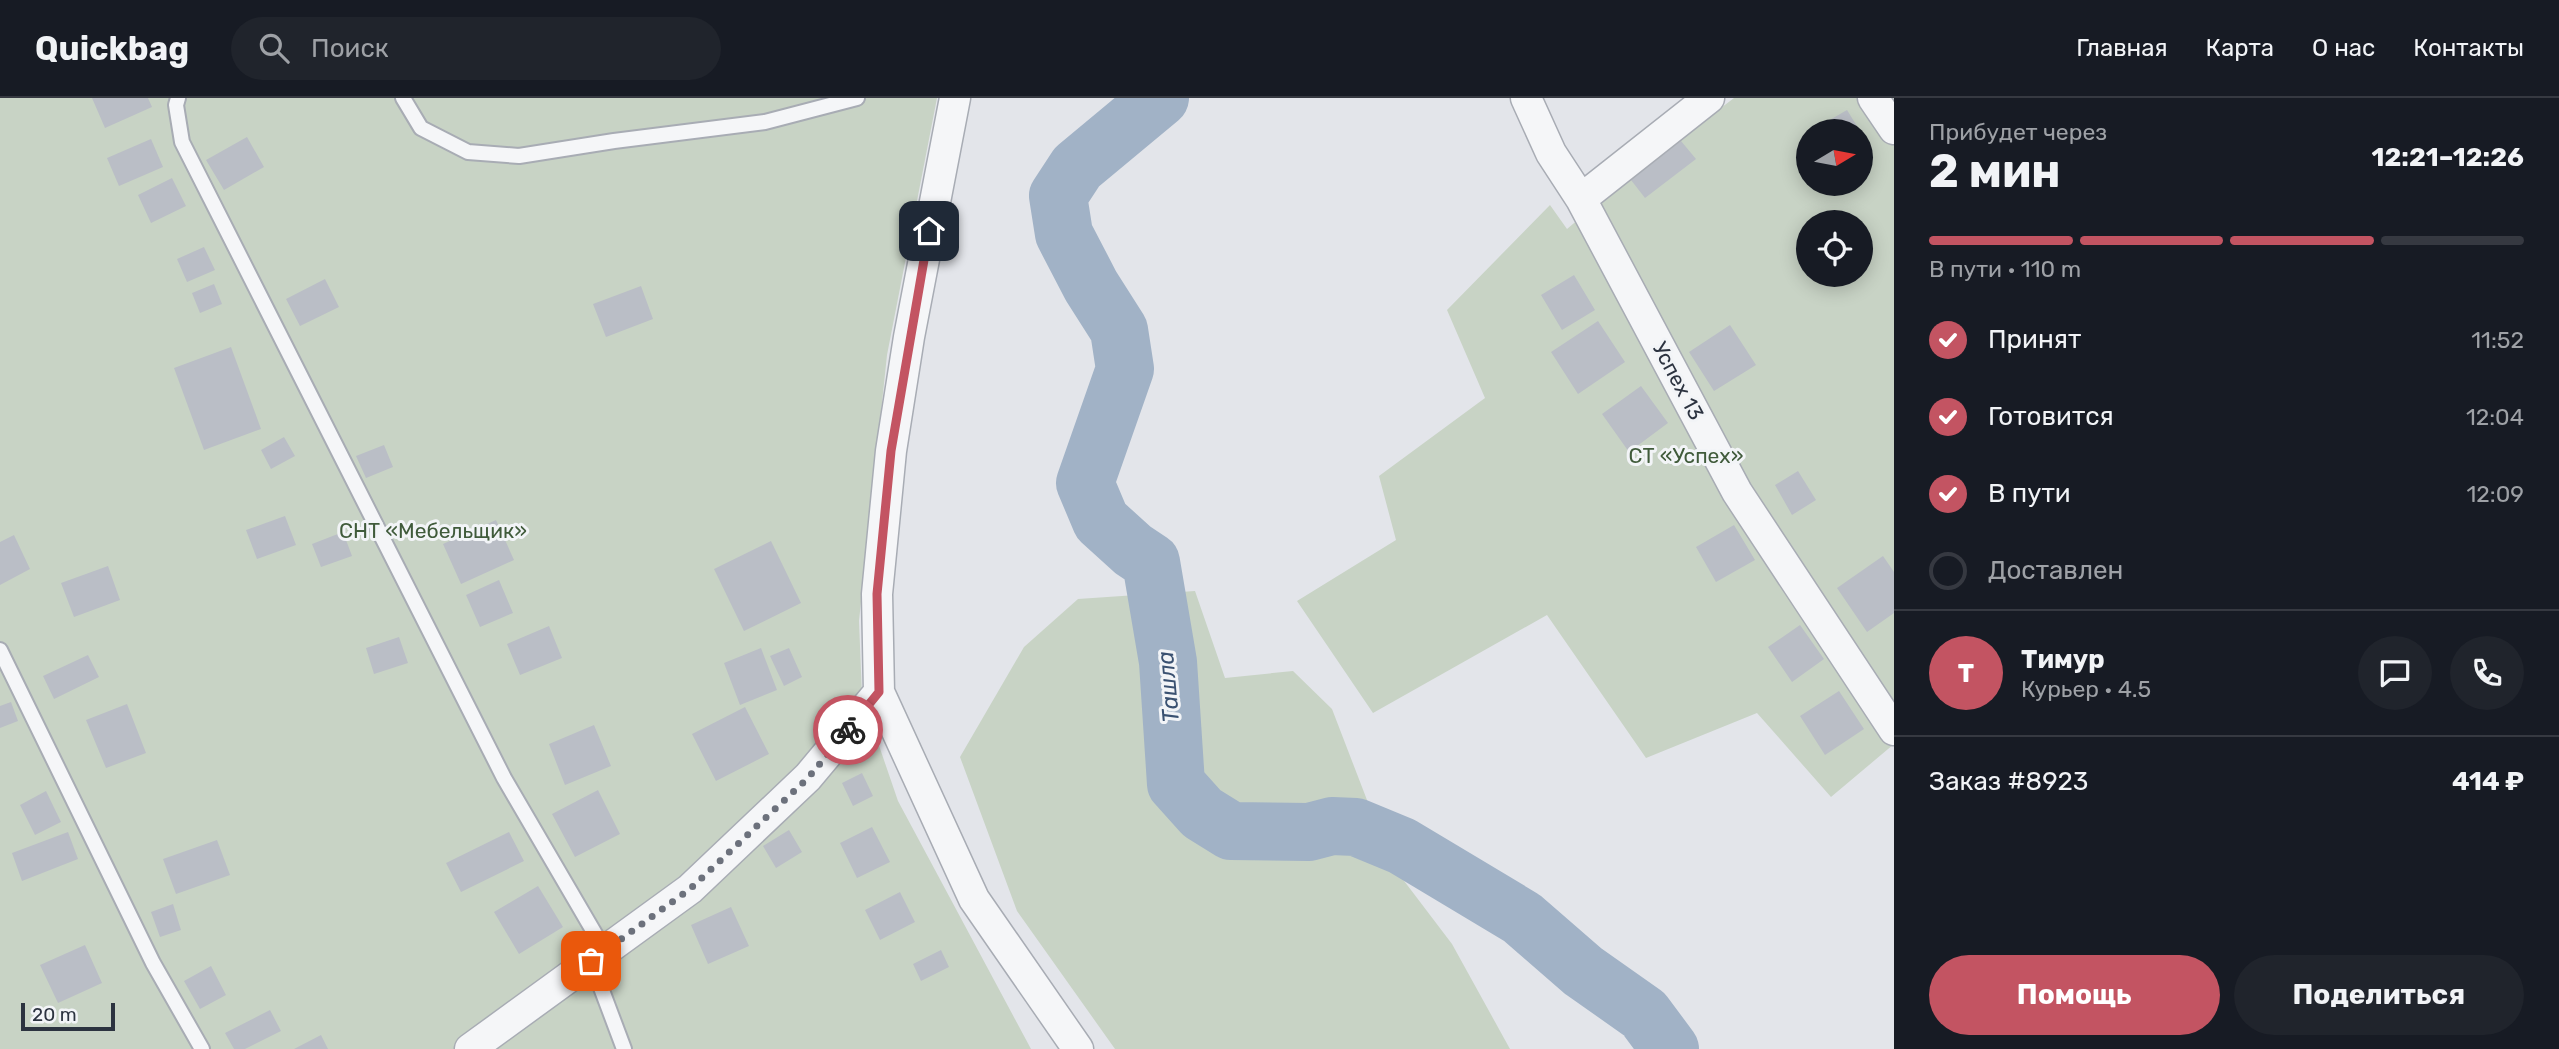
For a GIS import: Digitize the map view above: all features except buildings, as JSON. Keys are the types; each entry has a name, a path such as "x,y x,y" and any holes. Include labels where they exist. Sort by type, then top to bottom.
{"street":[{"path":"955,98 909,337 891,451 877,594 879,692 975,899 1078,1049"},
{"name":"Успех 13","path":"1526,98 1551,153 1581,199 1737,492 1894,730"},
{"path":"1581,199 1709,98"},
{"path":"1872,98 1894,129"},
{"path":"470,1049 690,889 808,778 879,692"}],"lane":[{"path":"178,98 176,105 182,142 504,778 598,956 624,1049"},
{"path":"403,98 421,128 456,146 468,152 519,156 765,122 857,98"},
{"path":"0,649 153,962 202,1049"}],"green space":[{"name":"СНТ «Мебельщик»","path":"0,98 937,98 887,355 859,621 862,696 898,801 1031,1049 0,1049"},
{"name":"СТ «Успех»","path":"1734,98 1894,98 1894,744 1831,797 1757,713 1646,758 1547,615 1373,713 1297,601 1396,540 1379,476 1485,398 1447,310 1550,205 1567,229 1612,191"},
{"path":"1195,591 1225,678 1293,671 1332,709 1392,865 1452,944 1510,1049 1115,1049 1017,911 960,757 1024,647 1078,599"}],"waterway":[{"name":"Ташла","path":"1160,98 1077,167 1058,196 1064,234 1091,286 1119,330 1125,369 1085,483 1101,521 1133,550 1151,562 1168,662 1176,784 1202,813 1231,831 1309,832 1332,826 1356,827 1402,846 1522,918 1583,971 1644,1014 1670,1049"}],"way so far":[{"path":"591,961 690,889 808,778 848,730"}],"route":[{"path":"848,730 879,692 877,594 891,451 929,231"}]}
